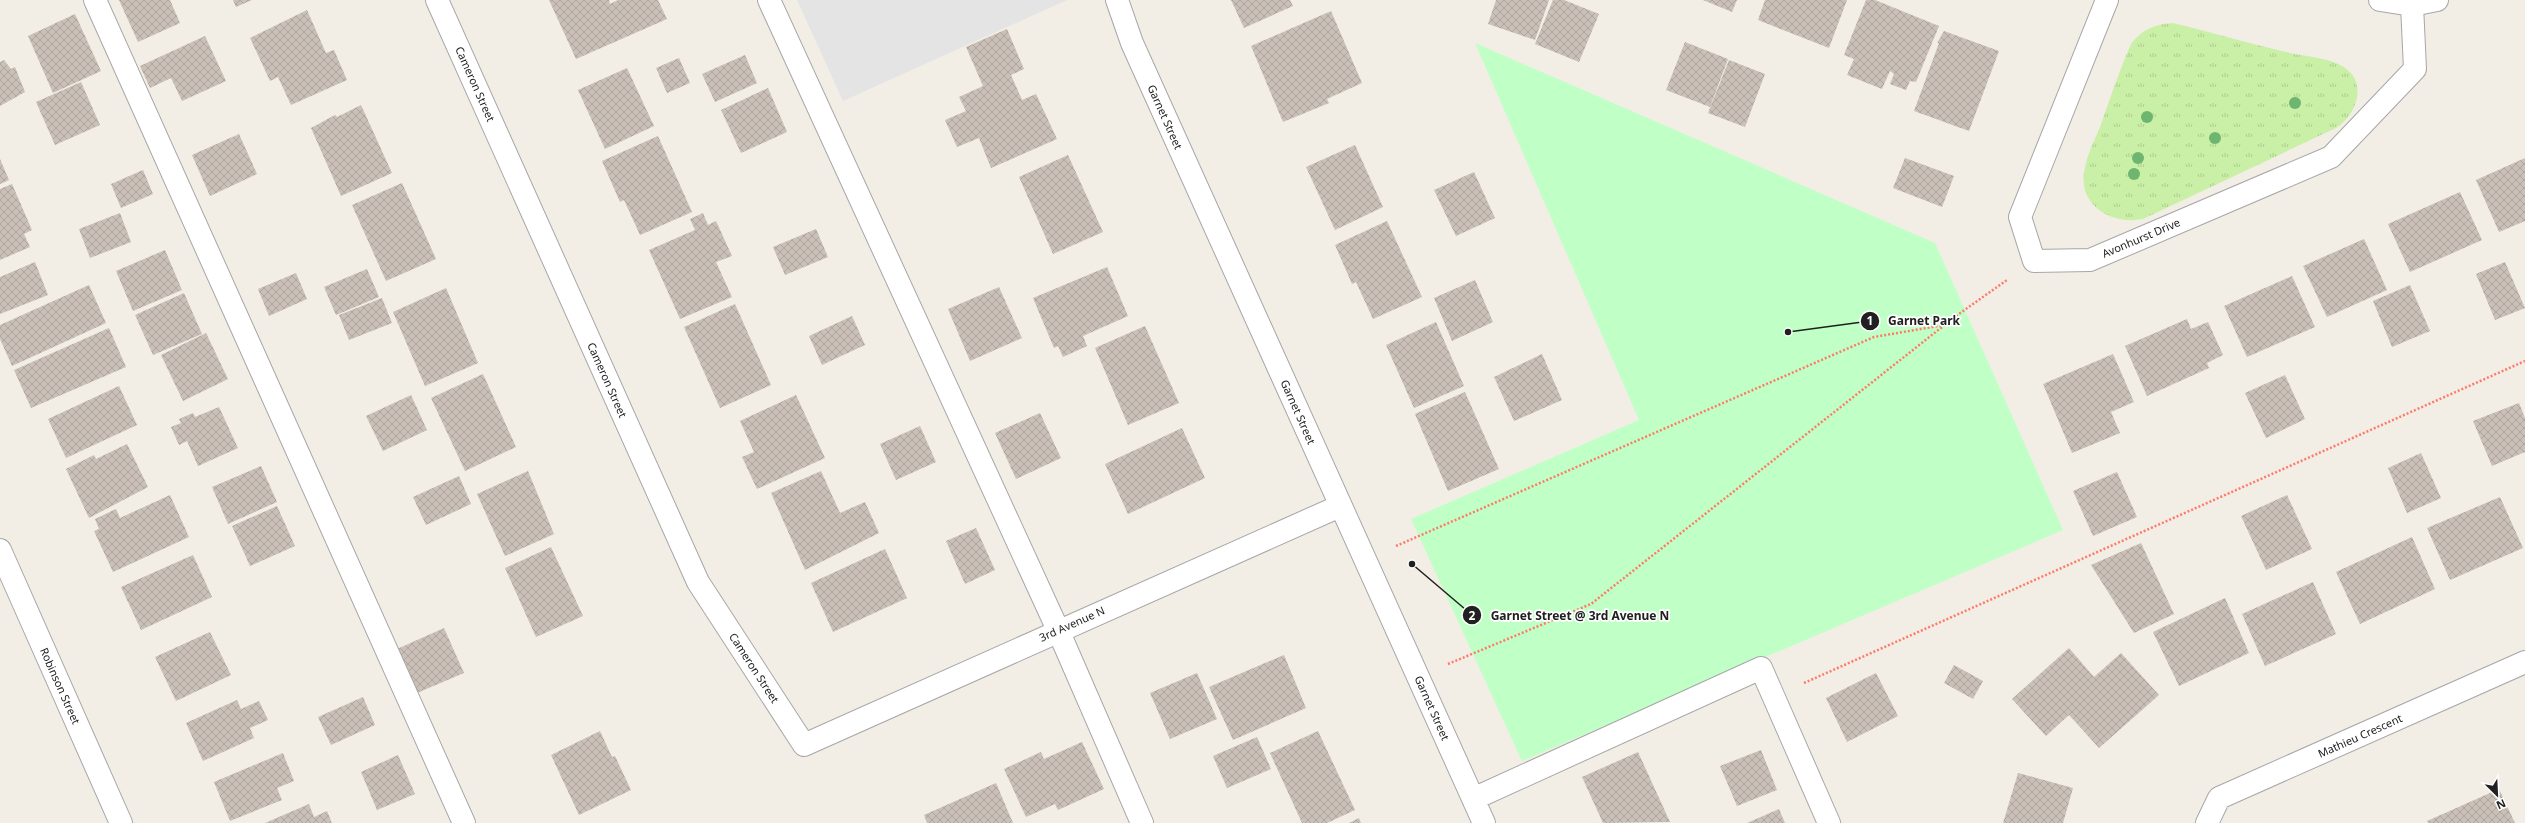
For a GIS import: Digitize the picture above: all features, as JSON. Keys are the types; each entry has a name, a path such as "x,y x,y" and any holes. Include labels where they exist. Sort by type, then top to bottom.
{"street":[{"path":"95,0 464,823"},
{"path":"769,0 1058,630 1142,823"},
{"name":"Garnet Street","path":"1117,0 1132,43 1484,823"},
{"path":"2034,261 2020,217 2107,0"},
{"path":"2380,0 2412,5 2437,0"},
{"name":"Cameron Street","path":"440,1 698,582 804,745"},
{"name":"Avonhurst Drive","path":"2034,261 2090,260 2331,157 2415,70 2412,5"},
{"name":"3rd Avenue N","path":"804,745 1058,630 1340,506"},
{"name":"Robinson Street","path":"0,550 121,823"},
{"name":"Mathieu Crescent","path":"2207,823 2220,798 2525,662"},
{"path":"1474,799 1761,668 1829,823"}],"path":[{"path":"1418,676 1591,604 1945,325 2034,261"},
{"path":"1364,560 1874,337 1945,325"},
{"path":"1773,696 2525,361"}],"green space":[{"path":"2173,23 2264,47 2325,59 2337,63 2350,72 2355,80 2358,89 2357,98 2350,115 2336,128 2143,219 2121,219 2110,216 2093,204 2087,195 2084,185 2084,173 2088,155 2131,44 2135,39 2150,28"},
{"path":"1475,43 1935,243 2063,530 1522,761 1411,519 1639,420"}],"shaded area":[{"path":"797,0 1067,0 843,101"}],"building":[{"path":"119,0 170,0 180,23 138,42"},
{"path":"233,0 252,0 236,7"},
{"path":"549,0 609,0 610,4 618,0 658,0 667,19 576,59"},
{"path":"1231,0 1290,0 1293,6 1244,28"},
{"path":"1496,0 1549,0 1535,40 1488,24"},
{"path":"1553,0 1564,0 1599,14 1579,62 1535,44"},
{"path":"1703,0 1737,0 1732,12"},
{"path":"1765,0 1847,0 1829,48 1758,20"},
{"path":"1866,0 1875,0 1939,26 1916,82 1910,81 1906,90 1890,84 1894,74 1890,71 1882,89 1847,75 1854,59 1844,55"},
{"path":"307,10 326,53 334,50 347,80 291,105 278,77 270,81 250,38"},
{"path":"1331,11 1362,83 1327,99 1329,103 1283,122 1251,46"},
{"path":"75,14 101,71 53,93 28,36"},
{"path":"1007,29 1024,69 1011,75 1022,100 1036,94 1057,139 991,168 979,138 957,147 945,120 966,111 959,97 983,86 966,47"},
{"path":"1944,31 1999,51 1969,131 1914,111 1939,43 1937,43"},
{"path":"205,36 226,81 182,101 171,78 150,88 140,66"},
{"path":"1685,42 1728,59 1710,107 1666,90"},
{"path":"745,55 757,83 715,102 702,74"},
{"path":"679,58 690,83 667,93 656,68"},
{"path":"4,60 11,69 15,67 25,92 0,106 0,62"},
{"path":"1729,60 1765,74 1745,127 1708,113"},
{"path":"627,68 654,126 605,149 578,90"},
{"path":"81,82 100,125 55,145 36,102"},
{"path":"768,88 787,132 741,153 721,110"},
{"path":"361,105 392,173 341,196 311,128 335,115 337,117"},
{"path":"239,134 257,174 210,196 192,155"},
{"path":"658,136 692,212 640,235 624,200 620,202 602,161"},
{"path":"1355,145 1383,207 1335,230 1306,167"},
{"path":"1068,155 1103,232 1053,254 1019,177"},
{"path":"1905,158 1954,176 1942,207 1893,188"},
{"path":"2525,158 2525,221 2499,232 2476,180"},
{"path":"0,159 9,180 0,184"},
{"path":"143,170 153,194 121,208 111,184"},
{"path":"1474,172 1495,218 1456,236 1434,190"},
{"path":"402,183 436,259 386,281 352,205"},
{"path":"12,184 32,230 24,234 30,247 0,260 0,189"},
{"path":"2460,192 2482,240 2410,272 2388,224"},
{"path":"120,213 131,242 90,258 79,229"},
{"path":"703,213 708,225 716,221 732,256 716,262 732,297 680,319 649,250 695,230 690,219"},
{"path":"1387,221 1422,297 1373,319 1356,282 1352,284 1335,245"},
{"path":"816,229 828,257 785,275 773,247"},
{"path":"2364,239 2387,290 2327,317 2303,266"},
{"path":"165,250 182,290 133,311 116,271"},
{"path":"35,262 48,295 0,314 0,277"},
{"path":"2505,262 2525,308 2495,320 2476,274"},
{"path":"1107,267 1128,316 1083,336 1087,346 1063,357 1058,346 1054,348 1033,298"},
{"path":"367,269 379,297 336,315 324,287"},
{"path":"296,273 307,299 269,316 258,289"},
{"path":"2292,276 2315,327 2247,357 2224,306"},
{"path":"1475,280 1493,322 1452,341 1434,298"},
{"path":"89,285 106,323 12,366 0,339 0,325"},
{"path":"2410,285 2430,331 2392,347 2373,301"},
{"path":"999,287 1022,338 970,361 948,309"},
{"path":"446,288 478,363 425,386 393,312"},
{"path":"184,293 202,334 153,355 135,315"},
{"path":"382,298 392,323 349,340 339,315"},
{"path":"735,304 771,385 720,408 684,327"},
{"path":"852,316 865,345 822,365 809,336"},
{"path":"2187,319 2191,329 2208,322 2223,355 2207,363 2209,368 2147,396 2125,346"},
{"path":"1436,322 1464,386 1414,408 1386,345"},
{"path":"1145,326 1179,403 1128,425 1095,348"},
{"path":"109,328 126,367 31,408 14,370"},
{"path":"206,333 228,379 183,401 161,355"},
{"path":"1542,354 1562,400 1514,421 1494,377"},
{"path":"2113,354 2134,402 2111,412 2120,433 2072,453 2043,384"},
{"path":"483,374 516,447 465,471 431,398"},
{"path":"2285,375 2305,419 2266,438 2245,393"},
{"path":"119,386 137,425 66,458 48,419"},
{"path":"1465,392 1499,469 1448,491 1415,414"},
{"path":"411,395 427,430 383,451 366,416"},
{"path":"796,395 825,458 757,489 742,457 754,452 740,421"},
{"path":"2519,403 2525,418 2525,452 2492,466 2473,421"},
{"path":"219,407 238,448 198,466 187,441 179,445 171,427 181,423 179,419 193,413 195,417"},
{"path":"1040,413 1061,458 1016,479 995,433"},
{"path":"920,426 936,462 896,480 880,444"},
{"path":"1182,428 1205,478 1128,514 1105,464"},
{"path":"127,444 148,487 89,518 66,469 94,455 96,459"},
{"path":"2421,453 2441,498 2407,513 2388,468"},
{"path":"261,466 277,502 228,524 212,487"},
{"path":"528,471 554,534 505,556 477,494"},
{"path":"821,471 840,513 865,502 879,533 805,570 771,493"},
{"path":"2117,472 2137,517 2093,536 2073,491"},
{"path":"459,476 471,504 426,525 413,497"},
{"path":"170,495 189,537 113,572 94,531 99,529 95,519 116,509 120,518"},
{"path":"2287,495 2312,549 2266,570 2241,516"},
{"path":"2500,497 2523,548 2450,580 2427,528"},
{"path":"277,506 295,546 250,566 232,526"},
{"path":"976,528 995,570 965,584 946,541"},
{"path":"2412,537 2435,589 2360,624 2336,572"},
{"path":"2141,543 2174,614 2134,633 2091,565"},
{"path":"551,547 583,616 536,637 505,568"},
{"path":"885,549 907,598 833,632 811,583"},
{"path":"193,555 212,597 141,630 121,587"},
{"path":"2313,582 2336,634 2265,666 2242,614"},
{"path":"2225,598 2249,653 2179,686 2153,632"},
{"path":"444,628 464,673 417,693 397,649"},
{"path":"210,632 231,675 176,701 155,657"},
{"path":"2069,648 2094,677 2121,653 2159,695 2099,748 2069,715 2046,736 2012,699"},
{"path":"1284,655 1306,708 1233,740 1209,687"},
{"path":"1954,665 1983,681 1973,699 1944,683"},
{"path":"1197,673 1217,719 1170,739 1150,693"},
{"path":"1876,673 1898,716 1847,742 1826,698"},
{"path":"363,697 375,725 331,745 318,717"},
{"path":"237,700 241,709 259,701 268,720 250,728 254,738 203,761 186,723"},
{"path":"600,731 612,757 615,756 631,790 579,815 551,755"},
{"path":"1318,731 1355,810 1327,823 1302,823 1270,753"},
{"path":"1257,737 1271,769 1227,788 1213,756"},
{"path":"1082,742 1104,789 1058,810 1055,804 1026,817 1004,769 1041,752 1044,759"},
{"path":"1761,750 1777,790 1737,806 1720,766"},
{"path":"1638,752 1670,822 1603,823 1582,777"},
{"path":"283,753 294,781 277,788 282,800 230,821 214,782"},
{"path":"398,755 415,794 377,810 361,772"},
{"path":"2018,773 2073,788 2063,823 2003,823"},
{"path":"996,783 1013,823 927,823 924,815"},
{"path":"2499,789 2515,823 2428,823 2427,821"},
{"path":"309,804 314,817 327,811 332,823 265,823"},
{"path":"1779,809 1785,823 1747,823"},
{"path":"1359,818 1361,823 1349,823"}],"place":[{"name":"Garnet Park","path":"1788,332"},
{"name":"Garnet Street @ 3rd Avenue N","path":"1412,564"}]}
